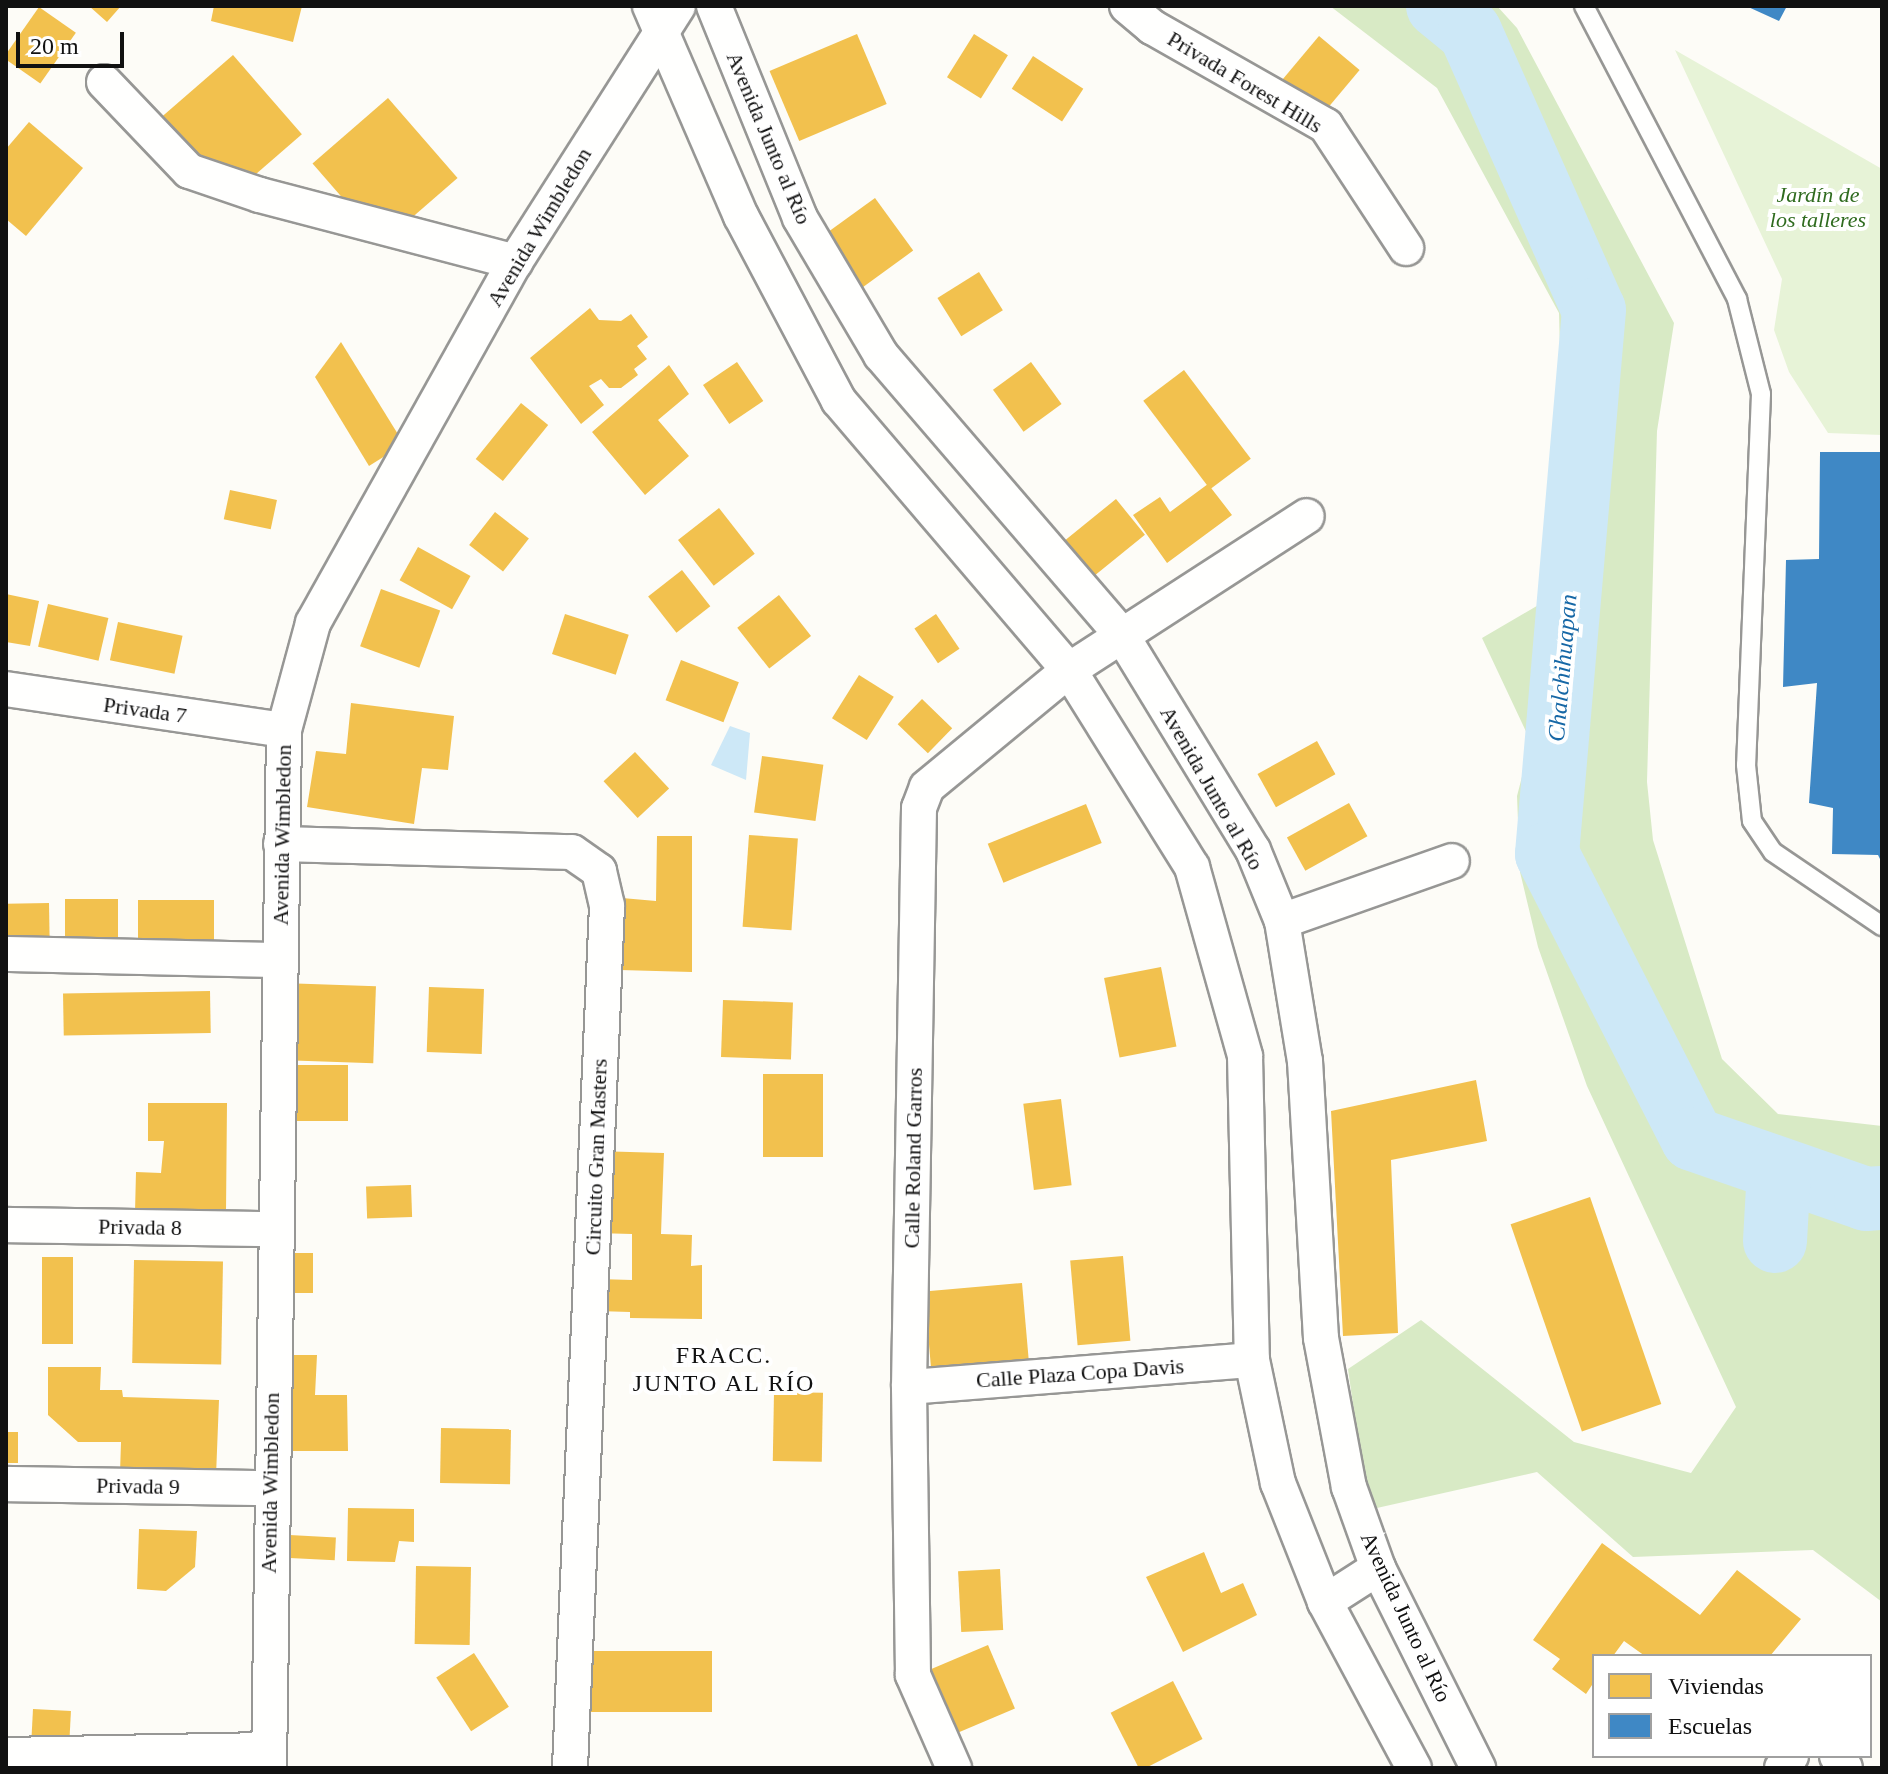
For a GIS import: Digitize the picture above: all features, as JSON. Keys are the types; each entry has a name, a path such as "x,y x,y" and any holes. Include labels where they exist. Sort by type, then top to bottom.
{"street":[{"name":"Avenida Junto al Río","path":"714,6 800,218 881,355 1121,634 1253,850 1282,921 1305,1061 1321,1338 1349,1487 1378,1568 1478,1768"},
{"name":"Privada Forest Hills","path":"1127,6 1152,27 1326,126 1406,248"},
{"name":"Avenida Wimbledon","path":"269,1759 269,1488 284,730 313,623 515,262 662,15"},
{"path":"662,15 741,216 839,401 1069,670 1192,867 1245,1056 1252,1360 1278,1483 1325,1602 1414,1768"},
{"path":"104,82 189,171 260,195 515,262"},
{"name":"Calle Roland Garros","path":"954,1768 913,1675 909,1387 919,808 927,787 1069,670 1307,516"},
{"name":"Privada 7","path":"6,689 284,730"},
{"name":"Circuito Gran Masters","path":"281,844 572,852 599,871 607,906 570,1768"},
{"path":"1282,921 1452,861"},
{"path":"6,954 279,960"},
{"name":"Privada 8","path":"6,1225 274,1229"},
{"name":"Calle Plaza Copa Davis","path":"909,1387 1252,1360"},
{"name":"Privada 9","path":"6,1484 269,1488"},
{"path":"1325,1602 1378,1568"},
{"path":"6,1755 269,1759"}],"lane":[{"path":"1584,6 1737,299 1761,394 1746,765 1752,821 1773,852 1882,926"}],"green space":[{"path":"1330,6 1497,6 1517,28 1674,323 1657,431 1647,782 1653,840 1722,1059 1778,1114 1882,1126 1882,1602 1813,1550 1633,1557 1537,1472 1368,1510 1348,1369 1421,1320 1574,1442 1691,1473 1736,1407 1587,1086 1538,947 1520,872 1517,796 1531,742 1482,638 1547,600 1564,501 1559,313 1437,88"},
{"name":"Jardín de los talleres","path":"1675,50 1882,169 1882,435 1828,433 1789,372 1774,330 1782,279"}],"water":[{"path":"730,726 750,733 746,780 711,765"}],"building: Viviendas":[{"path":"89,6 121,6 107,22"},
{"path":"214,6 302,6 293,42 211,21"},
{"path":"39,7 76,33 40,84 6,60 6,54"},
{"path":"857,34 887,104 799,141 770,71"},
{"path":"974,34 1008,55 981,98 947,77"},
{"path":"1319,36 1360,70 1321,116 1280,82"},
{"path":"233,55 302,134 226,200 158,121"},
{"path":"1033,56 1083,89 1062,121 1012,89"},
{"path":"388,98 458,178 382,244 313,164"},
{"path":"29,122 83,168 26,236 6,219 6,149"},
{"path":"875,198 913,251 861,288 823,236"},
{"path":"979,272 1003,310 961,336 937,298"},
{"path":"590,308 599,320 621,321 631,314 648,337 637,346 647,359 634,369 638,375 621,388 609,388 601,379 589,386 604,405 581,424 530,358"},
{"path":"341,342 404,444 369,466 315,377"},
{"path":"737,362 763,401 729,424 703,385"},
{"path":"1031,362 1062,404 1024,432 993,390"},
{"path":"669,365 689,394 658,420 689,456 645,495 592,432"},
{"path":"1184,370 1251,459 1210,489 1143,401"},
{"path":"521,403 548,425 503,481 476,459"},
{"path":"1208,484 1232,515 1167,563 1133,515 1160,497 1170,512"},
{"path":"230,490 277,500 271,529 224,519"},
{"path":"1116,499 1145,535 1088,581 1059,545"},
{"path":"719,508 755,554 714,586 678,540"},
{"path":"495,512 529,538 503,572 469,545"},
{"path":"418,547 470,576 452,609 400,580"},
{"path":"682,570 710,606 676,633 648,596"},
{"path":"381,589 440,611 419,668 360,646"},
{"path":"6,594 39,601 30,646 6,642"},
{"path":"779,595 811,636 769,669 737,628"},
{"path":"48,604 108,618 99,661 38,647"},
{"path":"565,614 629,635 616,675 552,654"},
{"path":"936,614 959,649 938,663 914,629"},
{"path":"118,622 183,636 174,674 110,660"},
{"path":"681,660 739,682 723,722 666,700"},
{"path":"859,675 894,697 867,740 832,718"},
{"path":"922,699 952,728 928,753 898,724"},
{"path":"351,703 454,716 448,770 422,768 414,824 307,807 316,751 346,754"},
{"path":"1317,741 1335,774 1276,807 1258,774"},
{"path":"635,752 669,789 638,818 604,781"},
{"path":"762,756 823,765 815,821 754,812"},
{"path":"1349,803 1367,836 1305,871 1287,837"},
{"path":"1086,804 1102,843 1003,883 988,844"},
{"path":"749,835 798,838 791,930 743,927"},
{"path":"657,836 692,836 692,972 620,970 622,898 656,901"},
{"path":"65,899 118,899 118,943 65,943"},
{"path":"138,900 214,900 214,942 138,942"},
{"path":"49,903 50,942 7,943 6,904"},
{"path":"1161,967 1176,1047 1120,1058 1104,978"},
{"path":"282,983 376,986 373,1063 279,1060"},
{"path":"429,987 484,989 482,1054 427,1052"},
{"path":"210,991 211,1033 64,1036 63,994"},
{"path":"723,1000 793,1002 791,1059 721,1057"},
{"path":"290,1065 348,1065 348,1121 290,1121"},
{"path":"763,1074 823,1074 823,1157 763,1157"},
{"path":"1476,1080 1487,1141 1391,1160 1398,1333 1343,1336 1331,1111"},
{"path":"1061,1099 1072,1185 1034,1190 1023,1104"},
{"path":"148,1103 227,1103 226,1212 135,1212 136,1172 161,1173 164,1141 148,1141"},
{"path":"596,1151 664,1153 661,1234 692,1235 691,1266 702,1265 702,1319 630,1318 630,1312 597,1311 598,1279 632,1280 632,1234 595,1233"},
{"path":"411,1185 412,1217 367,1219 366,1187"},
{"path":"1590,1197 1661,1404 1582,1431 1511,1224"},
{"path":"281,1253 313,1253 313,1293 281,1293"},
{"path":"1123,1256 1130,1341 1078,1345 1070,1261"},
{"path":"42,1257 73,1257 73,1344 42,1344"},
{"path":"134,1260 223,1262 221,1365 132,1363"},
{"path":"1022,1283 1029,1364 931,1372 924,1292"},
{"path":"273,1355 317,1355 315,1395 347,1395 348,1451 272,1451"},
{"path":"48,1367 101,1367 100,1390 122,1390 123,1397 219,1400 216,1476 120,1473 121,1442 78,1442 48,1415"},
{"path":"774,1392 823,1393 822,1462 773,1461"},
{"path":"441,1428 511,1429 510,1484 440,1483"},
{"path":"6,1432 18,1432 18,1463 6,1463"},
{"path":"348,1508 414,1509 414,1542 399,1541 395,1562 347,1561"},
{"path":"139,1529 197,1531 195,1567 166,1591 137,1589"},
{"path":"271,1534 336,1537 335,1560 270,1557"},
{"path":"1602,1543 1700,1615 1737,1570 1801,1619 1772,1654 1642,1654 1624,1641 1614,1654 1592,1654 1592,1685 1586,1694 1552,1669 1560,1659 1533,1640"},
{"path":"1204,1552 1221,1593 1243,1583 1257,1615 1183,1652 1146,1577"},
{"path":"416,1566 471,1567 470,1645 415,1644"},
{"path":"1000,1569 1003,1630 961,1632 958,1571"},
{"path":"988,1645 1015,1709 954,1734 927,1671"},
{"path":"591,1651 712,1651 712,1712 591,1712"},
{"path":"474,1653 509,1707 471,1731 436,1678"},
{"path":"1173,1681 1203,1739 1145,1768 1139,1768 1111,1713"},
{"path":"33,1709 71,1711 69,1747 31,1745"}],"building: Escuelas":[{"path":"1746,6 1787,6 1779,21"},
{"path":"1820,452 1882,452 1882,863 1878,855 1832,854 1833,808 1809,803 1817,683 1783,687 1786,560 1819,559"}],"waterway":[{"name":"Chalchihuapan","path":"1438,6 1470,32 1594,310 1547,854 1693,1139 1866,1199 1882,1198"},
{"path":"1775,1241 1779,1169"}],"district":[{"name":"FRACC. JUNTO AL RÍO","path":"724,1370"}]}
